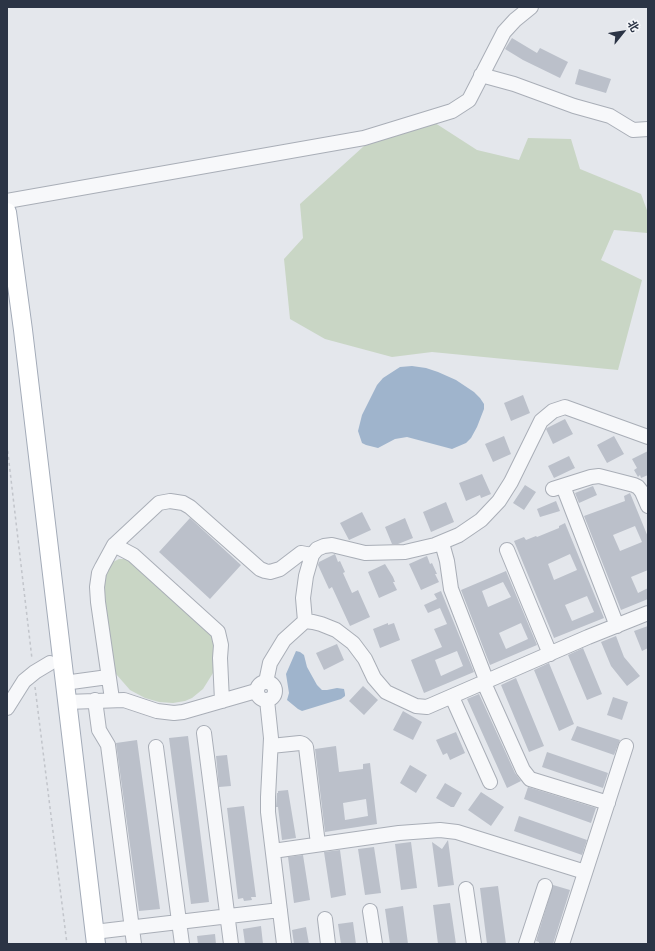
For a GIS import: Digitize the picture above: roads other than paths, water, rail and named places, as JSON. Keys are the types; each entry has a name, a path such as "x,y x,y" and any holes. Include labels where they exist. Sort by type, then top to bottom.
{"main road":[{"path":"7,212 23,330 92,940"},
{"path":"7,299 50,663 92,940"}],"street":[{"path":"7,201 364,138 441,115 455,109 469,100 504,32 515,20 531,7"},
{"path":"481,75 514,84 574,106 610,116 633,130 648,129"},
{"path":"305,622 304,587 312,555 317,549 332,545 365,553 390,553 420,549 442,543 471,528 499,502 511,482 541,421 553,411 565,407 648,437"},
{"path":"618,626 558,488 591,477 599,476 638,487 642,492 648,506"},
{"path":"112,700 97,587 102,567 114,545 159,503 170,501 183,503 190,507 264,571 275,571 285,566 301,553 312,555"},
{"path":"442,543 447,561 451,589 486,682 523,770 530,779 608,803"},
{"path":"114,545 133,555 218,632 222,645 220,658 222,701"},
{"path":"507,550 550,654"},
{"path":"284,944 268,797 271,746 270,723 263,691 270,663 279,647 290,634 305,622 328,626 348,639 358,648 377,683 392,695 421,707 432,706 648,613"},
{"path":"7,708 20,685 34,672 50,663"},
{"path":"64,683 108,677"},
{"path":"66,702 124,700 157,711 174,713 263,691"},
{"path":"452,697 490,782"},
{"path":"95,700 98,730 108,746 134,944"},
{"path":"204,733 231,944"},
{"path":"271,746 300,743 306,748 318,844"},
{"path":"562,944 626,746"},
{"path":"156,747 182,944"},
{"path":"273,851 399,833 449,830 585,872"},
{"path":"526,944 545,886"},
{"path":"466,889 474,944"},
{"path":"92,940 132,928 280,910"},
{"path":"370,910 375,944"},
{"path":"325,919 328,944"}],"water":[{"path":"412,366 426,368 456,380 480,398 484,404 484,409 477,427 471,438 466,443 452,449 407,437 395,439 378,448 362,443 358,431 362,415 377,385 383,378 400,367"},
{"path":"296,651 304,655 307,667 317,685 322,690 337,688 344,689 345,696 341,699 302,711 287,700 289,693 286,674"}]}
